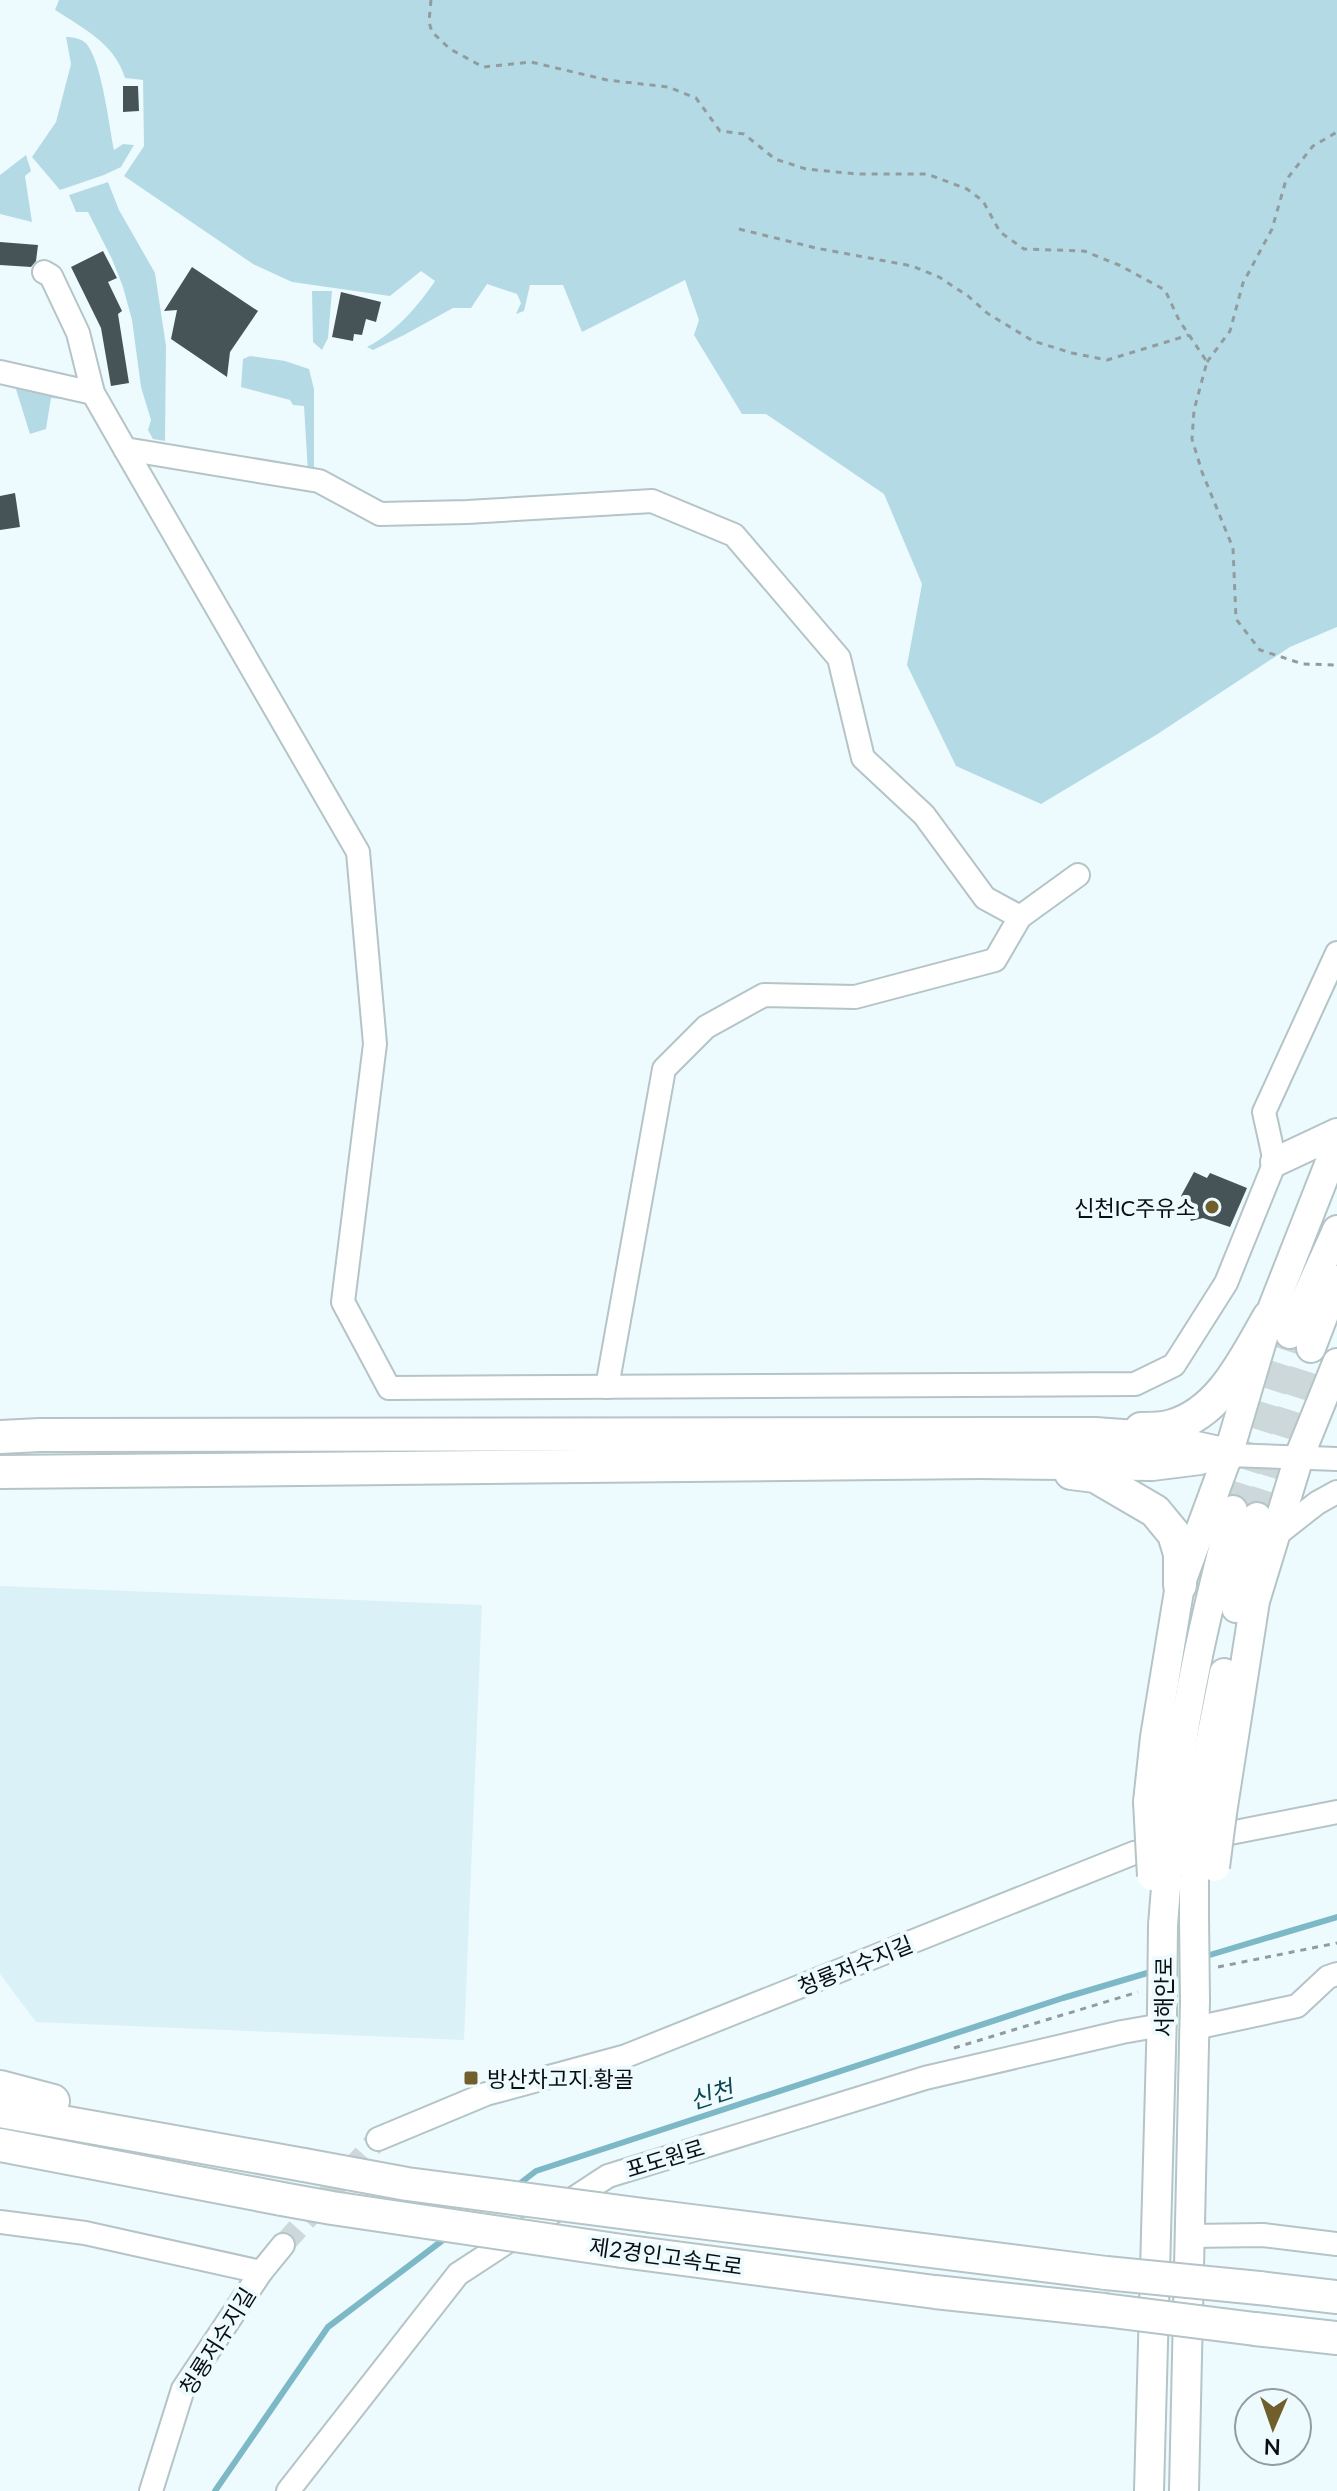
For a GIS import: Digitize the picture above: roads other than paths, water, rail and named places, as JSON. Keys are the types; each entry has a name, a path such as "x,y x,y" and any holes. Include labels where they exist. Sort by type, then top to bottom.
{"highway":[{"path":"1095,1434 1171,1427 1198,1414 1290,1333"},
{"path":"0,1437 1095,1434 1150,1438 1228,1455"},
{"path":"0,1472 980,1462 1152,1464 1228,1455"},
{"path":"980,1462 1095,1476 1155,1511 1174,1534 1180,1554 1180,1585"},
{"path":"0,2087 113,2117 224,2152"},
{"name":"제2경인고속도로","path":"0,2111 407,2184 1106,2273 1337,2297"},
{"name":"제2경인고속도로","path":"0,2145 348,2211 622,2251 935,2292 1337,2338"}],"main road":[{"path":"1275,1162 1337,1133"},
{"path":"1290,1333 1337,1144"},
{"path":"1186,1805 1155,1737 1180,1585 1228,1455 1290,1333 1337,1230"},
{"path":"1290,1333 1337,1280"},
{"path":"1182,1872 1186,1805 1237,1703 1255,1601 1255,1521 1299,1457 1337,1363"},
{"name":"서해안로","path":"1149,2491 1163,1917 1182,1872 1186,1805 1180,1749 1209,1599 1255,1521"},
{"name":"서해안로","path":"1182,1872 1203,1915 1195,1994 1184,2491"}],"street":[{"path":"44,272 51,276 78,333 93,393 358,852 375,1044 343,1302 389,1388 1135,1384 1174,1365 1226,1283 1275,1162 1264,1112 1337,953"},
{"path":"0,372 93,393"},
{"path":"125,449 319,481 380,514 652,501 734,535 839,658 863,758 924,815 985,898 1020,917"},
{"path":"607,1387 664,1069 706,1027 764,995 855,997 995,960 1020,917 1078,875"},
{"path":"1228,1455 1337,1459"},
{"path":"1255,1521 1317,1503 1337,1492"},
{"name":"청룡저수지길","path":"378,2139 486,2094 626,2056 1134,1853 1337,1812"},
{"path":"1195,2028 1297,2006 1328,1977 1337,1974"},
{"name":"포도원로","path":"288,2491 458,2274 608,2176 925,2078 1122,2032 1162,2019"},
{"path":"0,2222 85,2233 261,2272"},
{"path":"1190,2236 1263,2235 1337,2244"},
{"name":"청룡저수지길","path":"151,2491 183,2389 261,2272 283,2245"}],"waterway":[{"name":"신천","path":"1203,1957 1337,1917"},
{"name":"신천","path":"514,2188 536,2171 1154,1971"},
{"name":"신천","path":"215,2491 328,2327 447,2237"}],"tunnel":[{"path":"1233,1510 1290,1334"},
{"path":"1257,1517 1311,1348"},
{"path":"283,2245 378,2139"}],"place":[{"name":"신천IC주유소","path":"1212,1207"},
{"name":"방산차고지.황골","path":"471,2078"}]}
